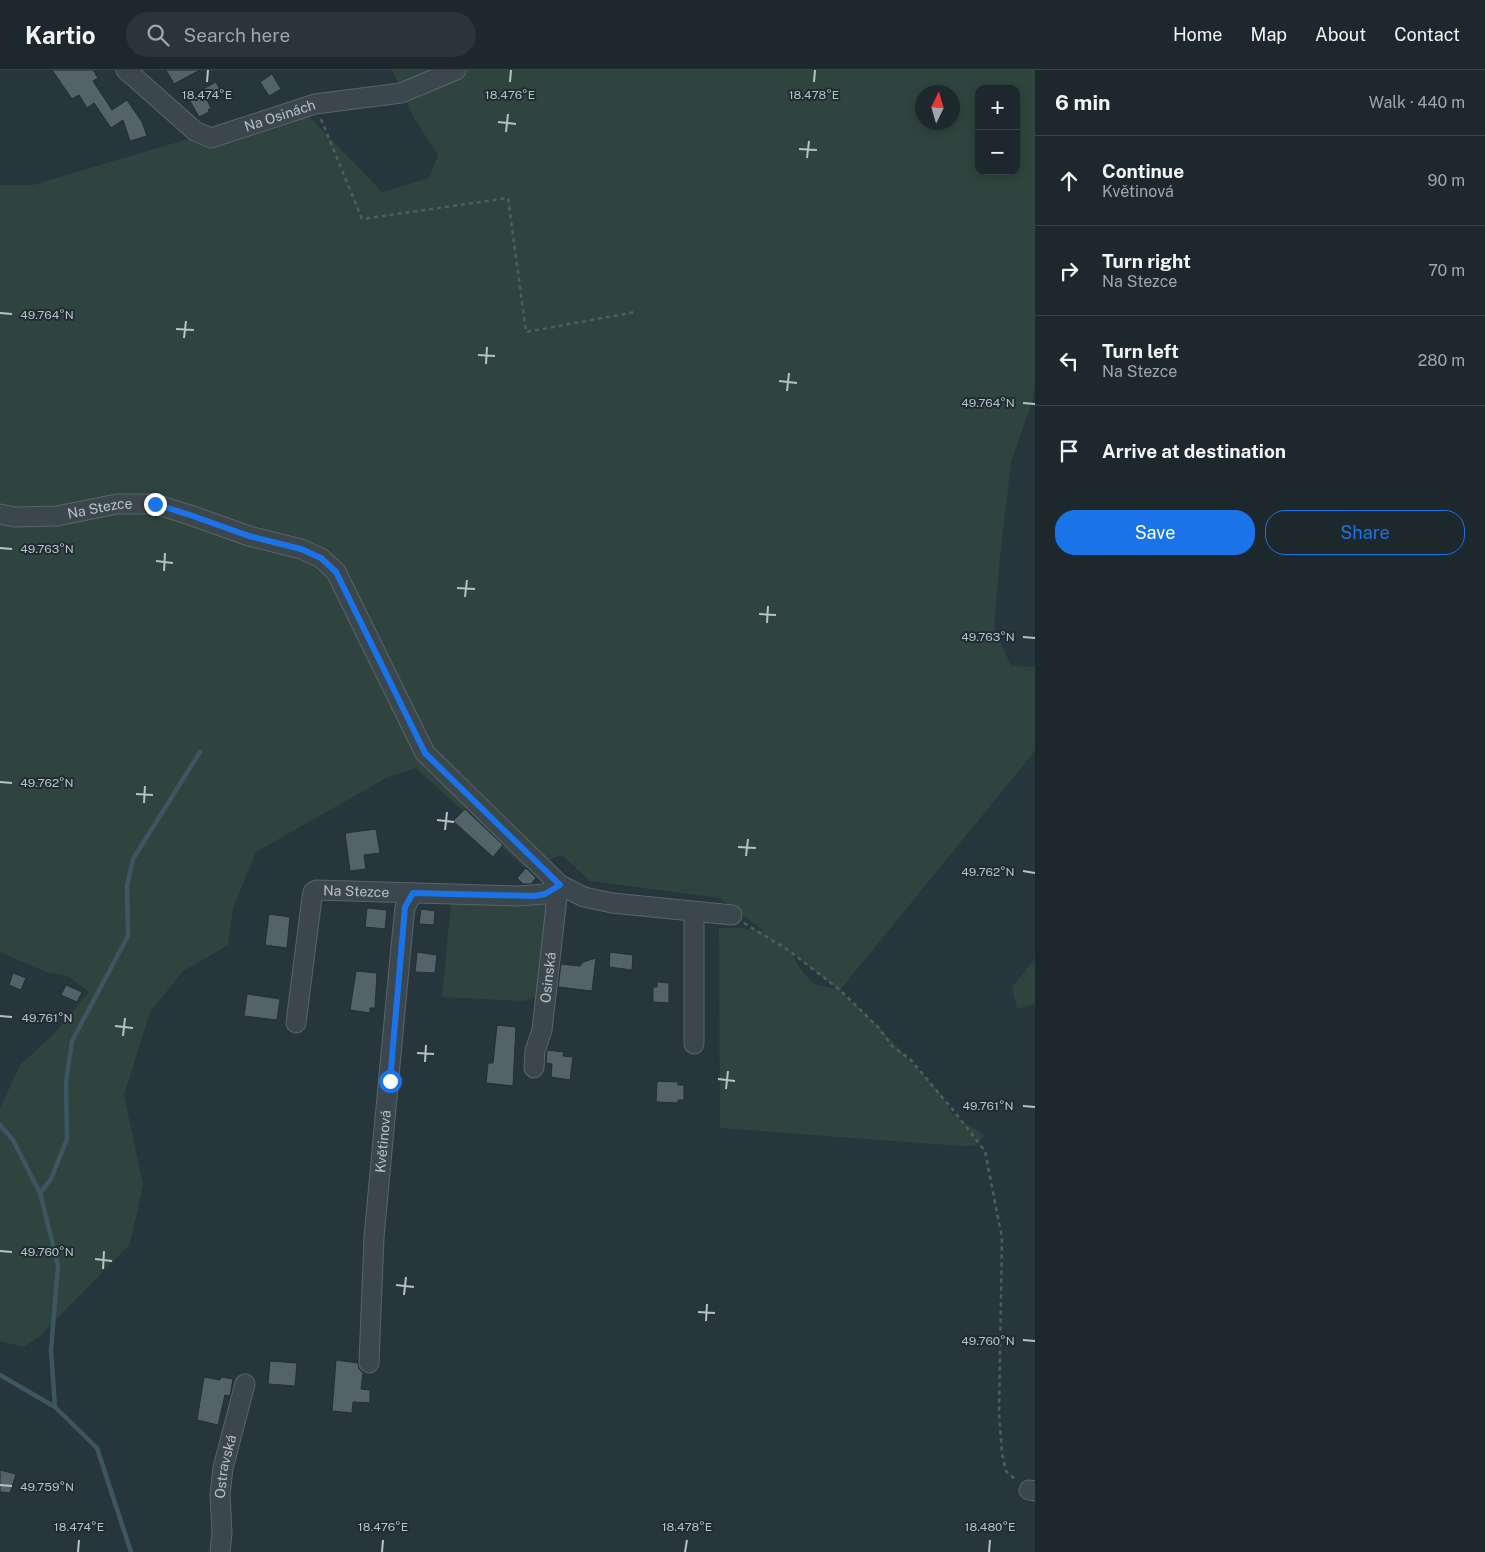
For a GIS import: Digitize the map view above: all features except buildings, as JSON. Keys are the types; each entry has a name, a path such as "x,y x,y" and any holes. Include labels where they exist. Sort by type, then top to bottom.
{"street":[{"name":"Na Osinách","path":"126,70 195,131 211,138 315,104 401,93 456,70"},
{"name":"Na Stezce","path":"0,514 15,517 57,516 117,504 155,504 249,536 301,549 321,558 336,572 425,753 560,885 584,896 612,903 732,915"},
{"name":"Na Stezce","path":"296,1022 313,892 316,890 534,896 545,894 560,885"},
{"name":"Osinská","path":"534,1068 535,1051 542,1030 560,885"},
{"name":"Květinová","path":"369,1363 374,1237 402,937 405,907 413,893"},
{"path":"694,912 694,1044"},
{"name":"Ostravská","path":"220,1552 222,1533 220,1495 223,1468 244,1384"}],"path":[{"path":"315,104 362,219 508,198 526,332 635,312"},
{"path":"732,915 788,950 840,990 878,1027 892,1046 910,1059 953,1110 984,1152 1002,1238 999,1414 1002,1453 1006,1471 1032,1491"}],"green space":[{"path":"392,70 1035,70 1035,386 1033,399 1011,462 994,628 1011,666 1035,667 1035,751 840,990 838,989 878,1026 941,1094 951,1113 985,1136 974,1146 961,1146 720,1128 719,928 764,931 720,898 590,881 562,855 525,868 416,768 388,777 256,852 233,908 228,945 183,971 150,1012 124,1095 143,1185 130,1244 40,1336 24,1347 0,1341 0,1108 20,1065 54,1034 89,992 68,976 46,972 0,952 0,185 33,185 299,106 382,192 429,178 438,155 414,118","holes":["791,953 838,989 820,986 810,980"]},
{"path":"451,902 548,903 538,996 523,1001 442,997"},
{"path":"1035,959 1035,1004 1017,1009 1012,987"}],"waterway":[{"path":"40,1193 51,1179 67,1139 66,1082 72,1041 128,936 127,886 133,859 200,752"},
{"path":"0,1125 13,1140 40,1193 58,1265 51,1350 55,1407 97,1448 131,1552"},
{"path":"0,1375 55,1407"}],"route":[{"path":"155,504 249,536 301,549 321,558 336,572 425,753 560,885 545,894 534,896 413,893 405,907 390,1081"}]}
